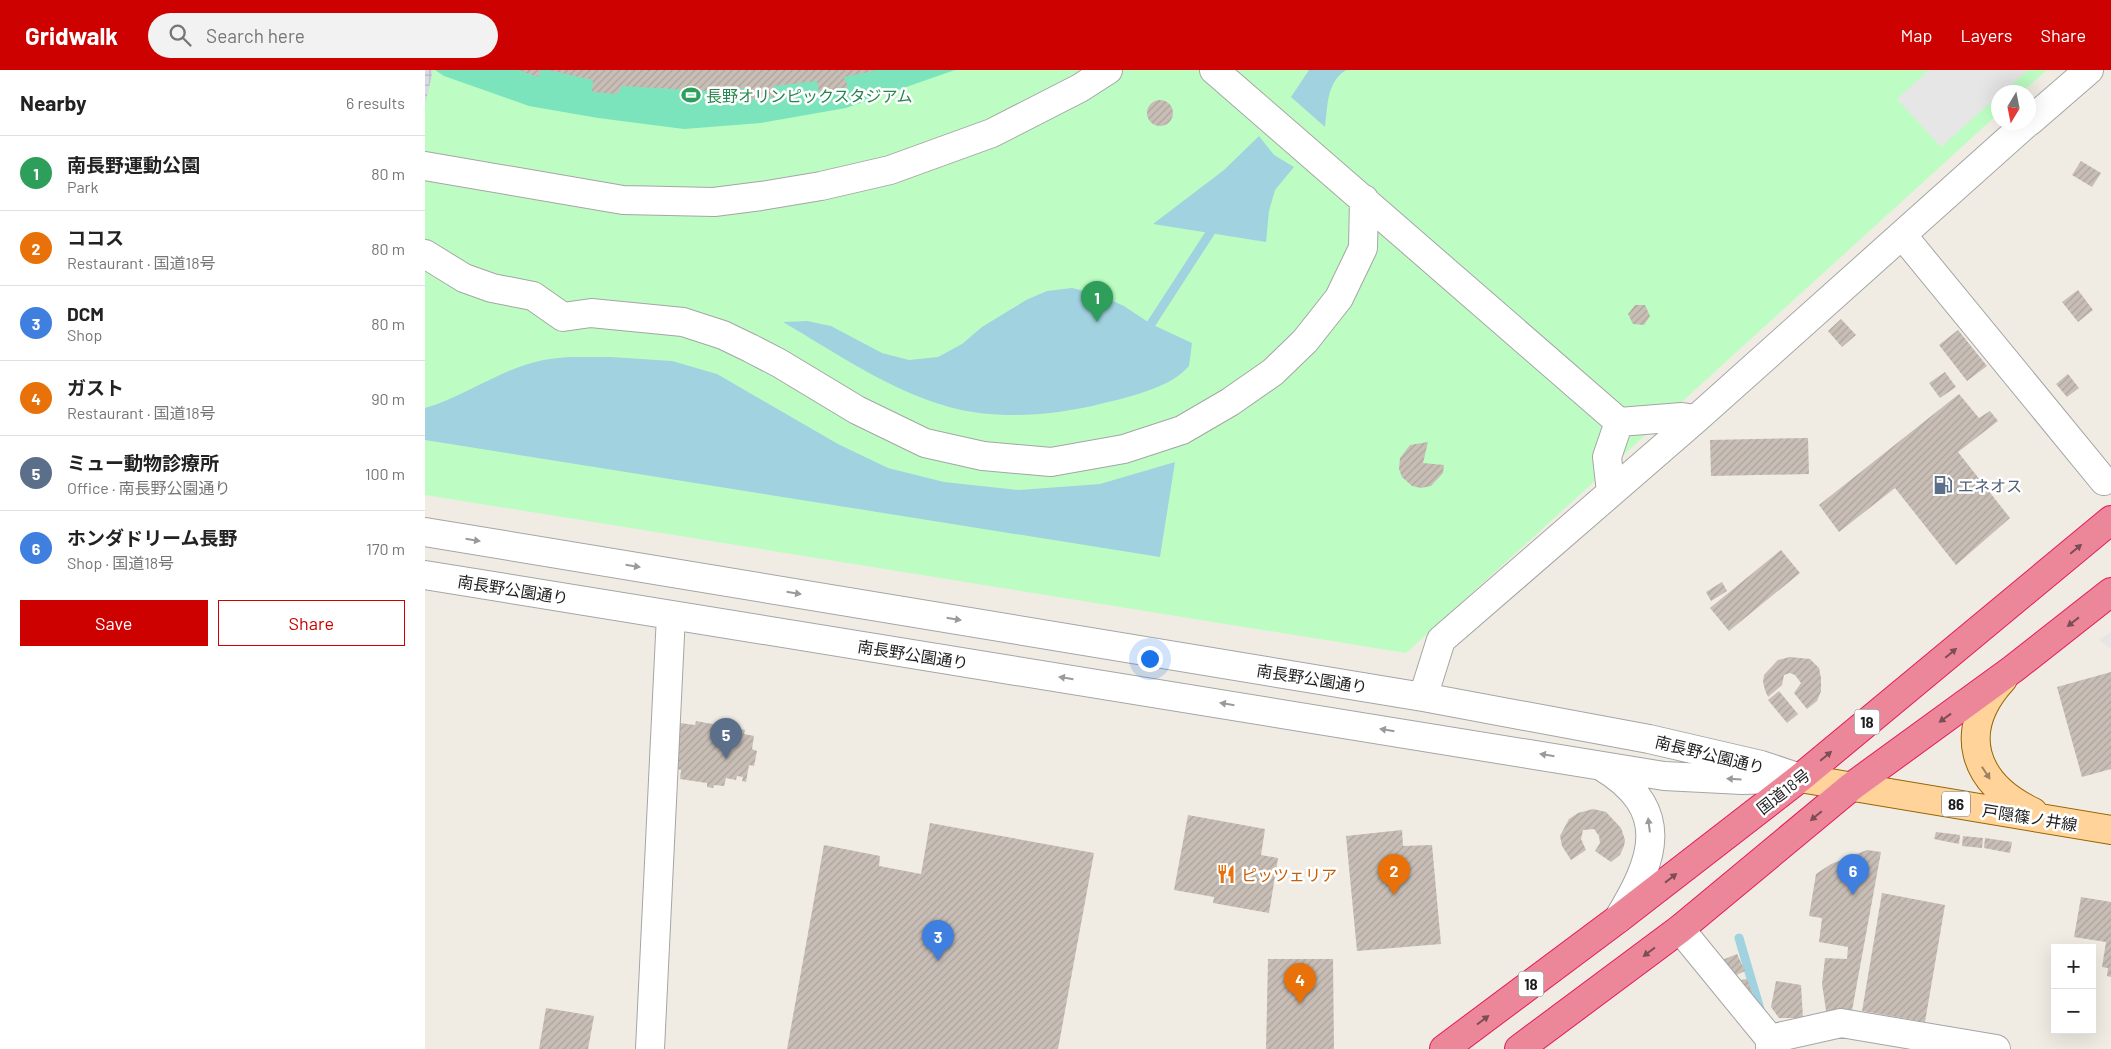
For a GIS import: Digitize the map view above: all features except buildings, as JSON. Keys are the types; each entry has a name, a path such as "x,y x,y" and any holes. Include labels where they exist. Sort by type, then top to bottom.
{"highway":[{"name":"国道18号","path":"1444,1049 1618,919 1800,778 2111,520"},
{"path":"1519,1049 1680,930 1851,787 2013,669 2111,592"}],"main road":[{"path":"2013,669 1984,702 1977,726 1977,754 1983,770 1995,787 2014,802 2051,820"},
{"name":"戸隠篠ノ井線","path":"1800,778 2111,830"}],"street":[{"path":"425,166 623,200 714,202 761,196 821,186 890,170 993,133 1080,88 1108,70"},
{"path":"1214,70 1619,422 1682,417 1696,419"},
{"path":"2036,115 2089,70"},
{"path":"1423,697 1441,640 1696,419 1903,236 2019,130"},
{"path":"425,254 464,278 492,288 533,296 563,317 591,313 622,315 683,322 723,335 779,363 857,410 925,443 983,456 1051,462 1124,449 1182,430 1230,402 1273,372 1305,341 1339,298 1363,248 1364,199"},
{"path":"1903,236 2104,481"},
{"path":"1611,492 1607,457 1619,422"},
{"name":"南長野公園通り","path":"425,532 1423,697 1649,738 1761,765 1800,778"},
{"name":"南長野公園通り","path":"425,575 1596,763 1664,776 1742,780 1800,778"},
{"path":"650,1049 671,615"},
{"path":"1596,763 1615,774 1636,795 1648,814 1650,824 1650,844 1642,873 1635,892 1618,919"},
{"path":"1680,930 1770,1044 1841,1023 1996,1049"}],"green space":[{"path":"425,70 2047,70 2030,85 1991,85 1991,120 1406,653 425,495"},
{"name":"長野オリンピックスタジアム","path":"435,70 955,70 846,108 761,123 684,129 598,118 529,106 444,76"}],"shaded area":[{"path":"425,70 433,70 425,105"},
{"path":"1929,70 2028,70 2011,85 1991,85 1991,102 1941,147 1897,99"},
{"path":"2111,632 2111,649 2099,640"}],"water":[{"path":"1309,70 1346,70 1339,75 1331,88 1325,127 1291,97"},
{"path":"1259,136 1274,155 1294,167 1275,190 1269,211 1266,242 1153,224 1224,170"},
{"path":"1072,288 1100,295 1124,306 1151,324 1192,343 1189,366 1167,383 1109,402 1044,414 986,414 949,407 905,391 863,370 783,322 807,321 831,326 882,353 909,360 938,357 962,344 982,327 1026,300 1047,291"},
{"path":"569,357 611,357 672,361 717,374 838,444 888,468 944,482 1019,490 1100,484 1175,462 1160,557 425,440 425,408 453,398 521,366 543,360"}],"waterway":[{"path":"1151,324 1210,233"},
{"path":"1739,938 1760,1009"}],"place":[{"name":"長野オリンピックスタジアム","path":"691,95"},
{"name":"南長野運動公園","path":"1097,322"},
{"name":"エネオス","path":"1943,485"},
{"name":"ミュー動物診療所","path":"726,759"},
{"name":"ピッツェリア","path":"1226,874"},
{"name":"ココス","path":"1394,895"},
{"name":"ホンダドリーム長野","path":"1853,895"},
{"name":"DCM","path":"938,961"},
{"name":"ガスト","path":"1300,1004"}]}
